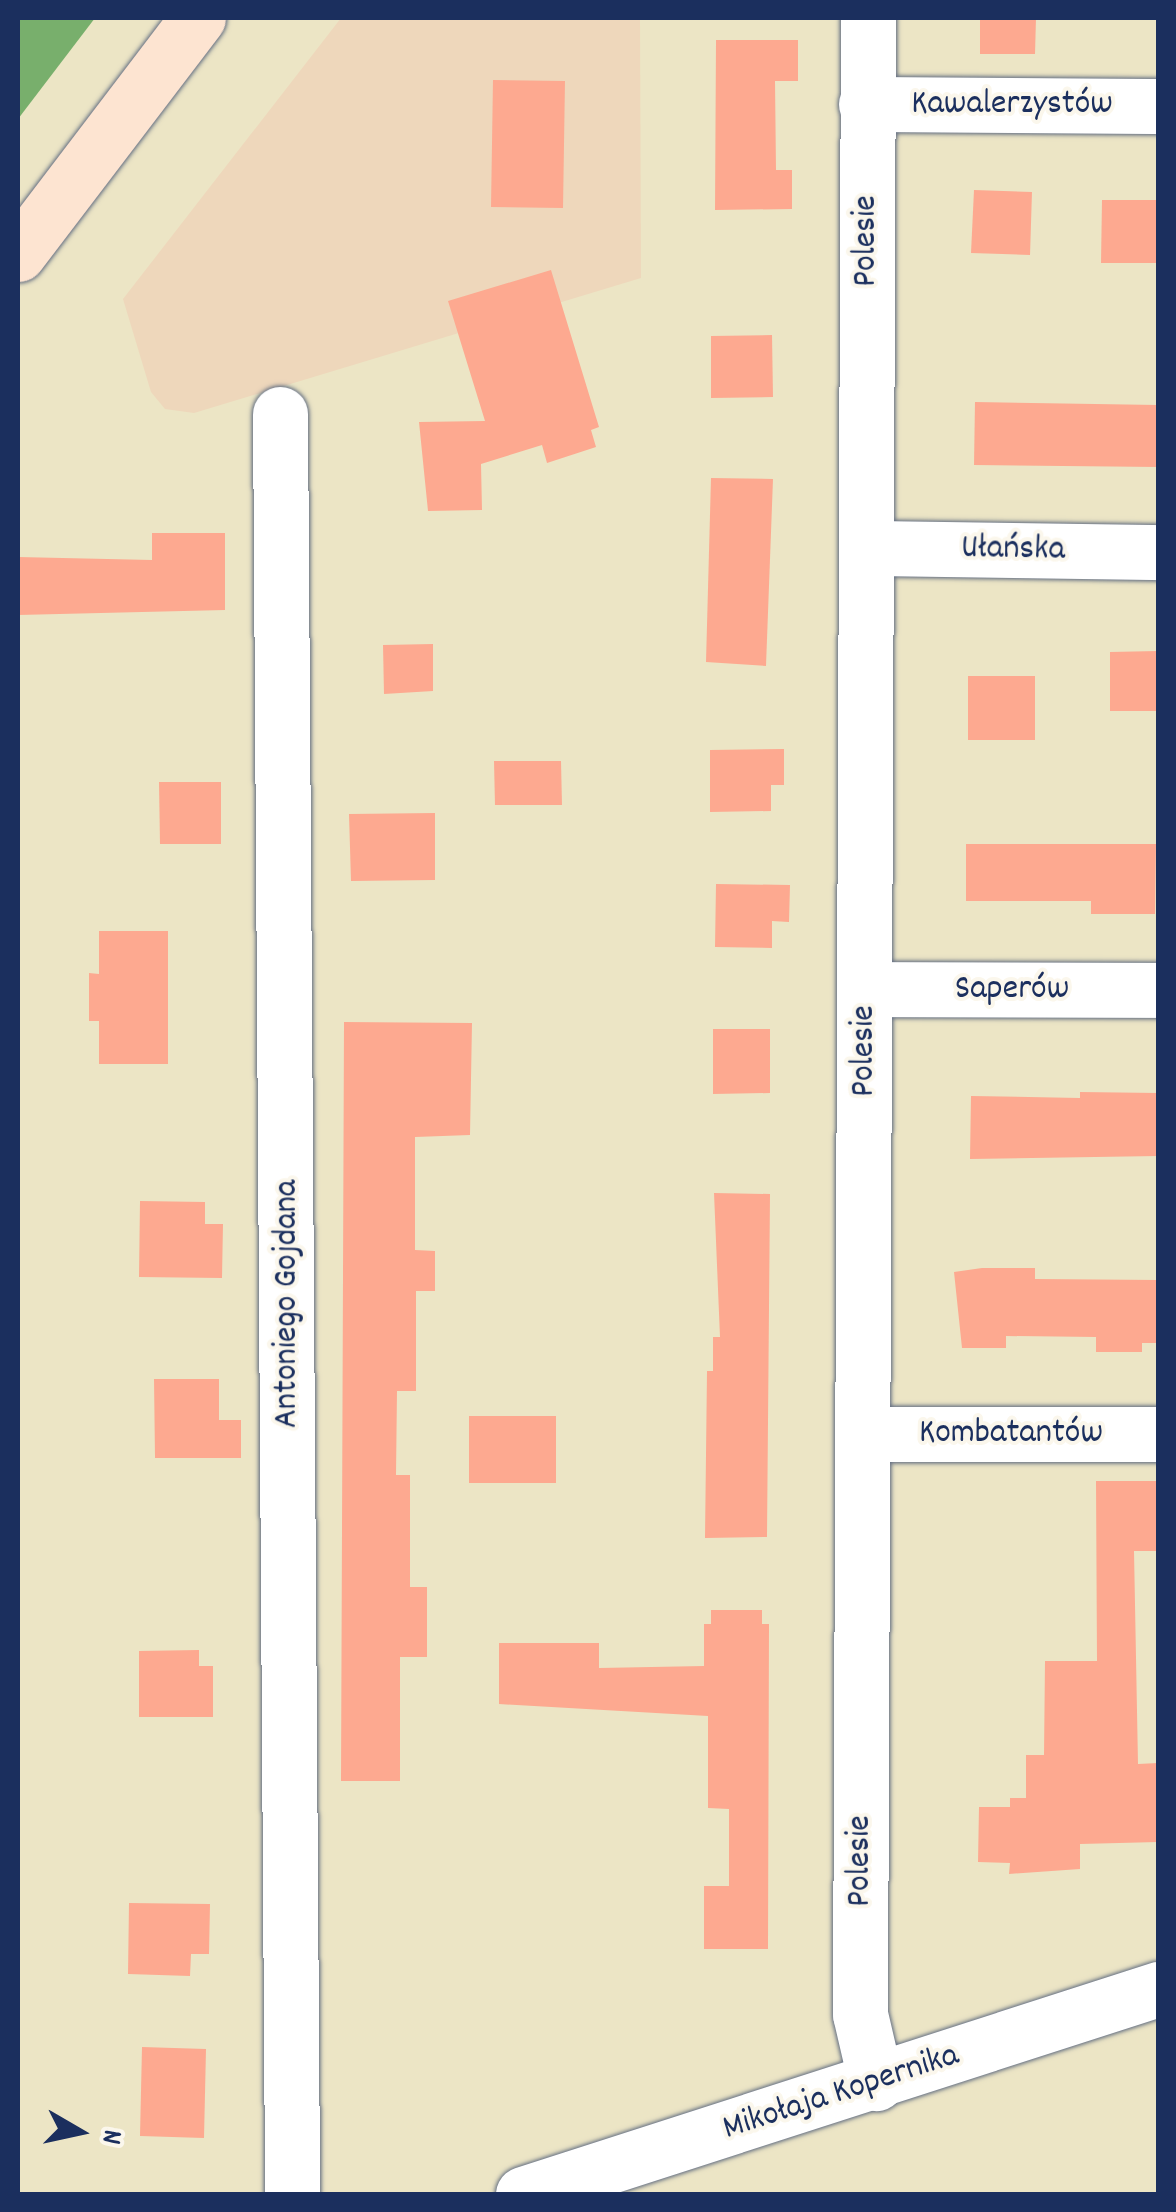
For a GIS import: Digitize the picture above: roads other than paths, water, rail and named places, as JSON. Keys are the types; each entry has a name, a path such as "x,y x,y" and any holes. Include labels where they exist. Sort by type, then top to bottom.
{"main road":[{"path":"18,254 198,18"}],"street":[{"name":"Polesie","path":"868,18 860,2014 876,2083"},
{"name":"Kawalerzystów","path":"866,104 1158,106"},
{"name":"Antoniego Gojdana","path":"280,414 292,2194"},
{"name":"Ułańska","path":"868,548 1158,552"},
{"name":"Saperów","path":"866,989 1158,990"},
{"name":"Kombatantów","path":"863,1434 1158,1434"},
{"name":"Mikołaja Kopernika","path":"524,2194 1158,1989"}]}
